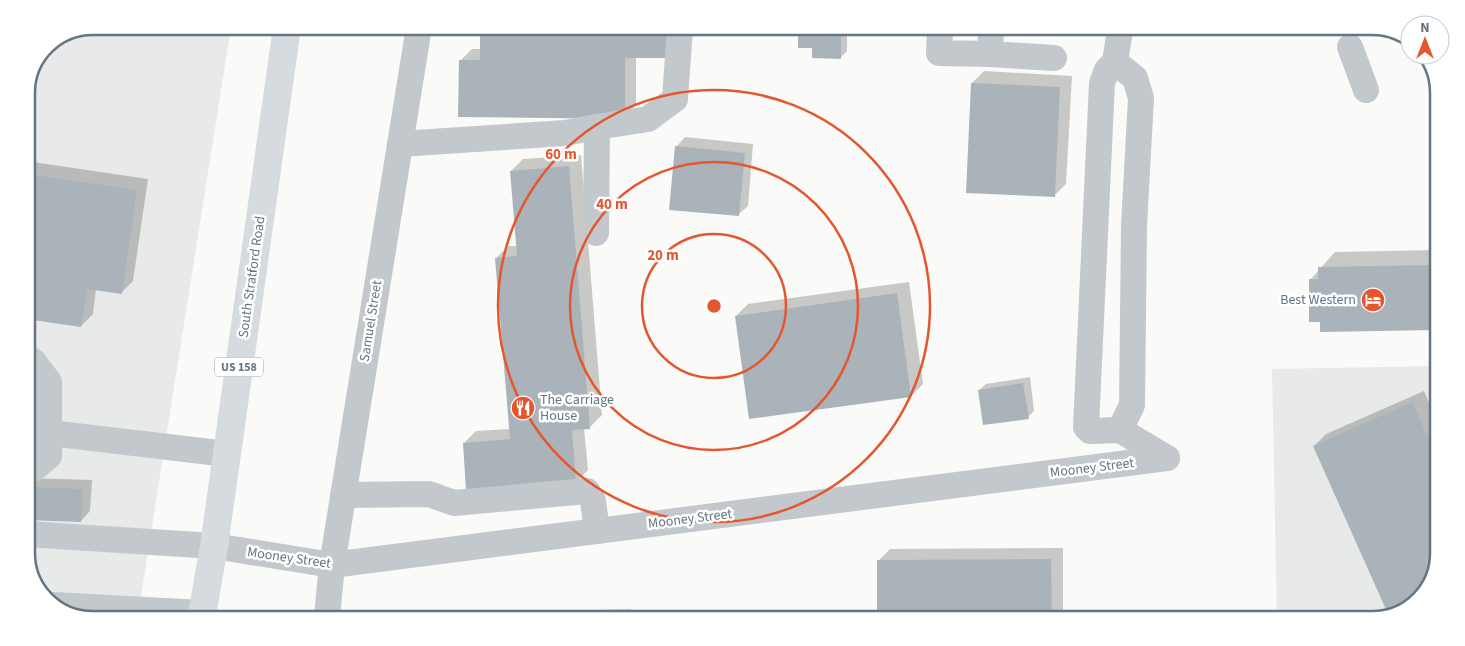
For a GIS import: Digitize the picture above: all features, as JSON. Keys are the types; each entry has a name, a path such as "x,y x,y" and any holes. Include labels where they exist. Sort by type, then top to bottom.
{"main road":[{"name":"South Stratford Road","path":"203,611 214,546 286,35"}],"street":[{"name":"Samuel Street","path":"327,611 332,565 418,35"},
{"path":"400,144 565,133 648,119 675,99 680,35"},
{"path":"940,35 939,53 990,42 1054,58"},
{"path":"1116,62 1134,78 1141,98 1134,226 1132,405 1120,430 1090,431 1086,427 1102,83 1107,70 1116,62 1119,35"},
{"path":"1350,47 1366,90"},
{"path":"596,233 597,128"},
{"path":"35,362 49,382 50,433 49,456 35,468"},
{"name":"Mooney Street","path":"35,535 214,546 332,565 1167,458 1120,430"},
{"path":"50,433 227,454"},
{"path":"343,495 429,494 454,503 587,491 593,501 597,531"},
{"path":"67,605 158,611"}],"shaded area":[{"path":"230,35 139,611 81,610 64,603 49,591 38,572 35,557 36,81 39,71 52,52 71,39 81,36"},
{"path":"1430,366 1429,565 1426,575 1418,588 1398,605 1384,610 1372,611 1277,611 1272,369"}],"building":[{"path":"480,35 673,35 672,58 625,58 625,119 458,117 459,60 480,60"},
{"path":"798,35 841,35 841,59 812,58 812,48 798,48"},
{"path":"971,83 1060,87 1055,197 966,193"},
{"path":"675,146 745,153 739,216 669,210"},
{"path":"569,166 590,429 572,430 576,483 466,491 463,443 510,439 495,258 517,256 510,171"},
{"path":"35,175 137,190 122,294 87,289 81,327 35,320"},
{"name":"Best Western","path":"1430,265 1430,330 1320,332 1320,322 1309,322 1309,279 1318,279 1318,267"},
{"path":"897,293 911,397 749,419 735,316"},
{"path":"1023,383 1029,419 983,425 978,390"},
{"path":"1412,402 1430,443 1430,553 1429,565 1422,582 1413,594 1398,605 1386,609 1313,446"},
{"path":"35,487 83,489 81,522 35,520"},
{"path":"1051,559 1052,611 877,611 877,560"}],"place":[{"name":"Best Western","path":"1373,300"},
{"name":"The Carriage House","path":"523,408"}]}
